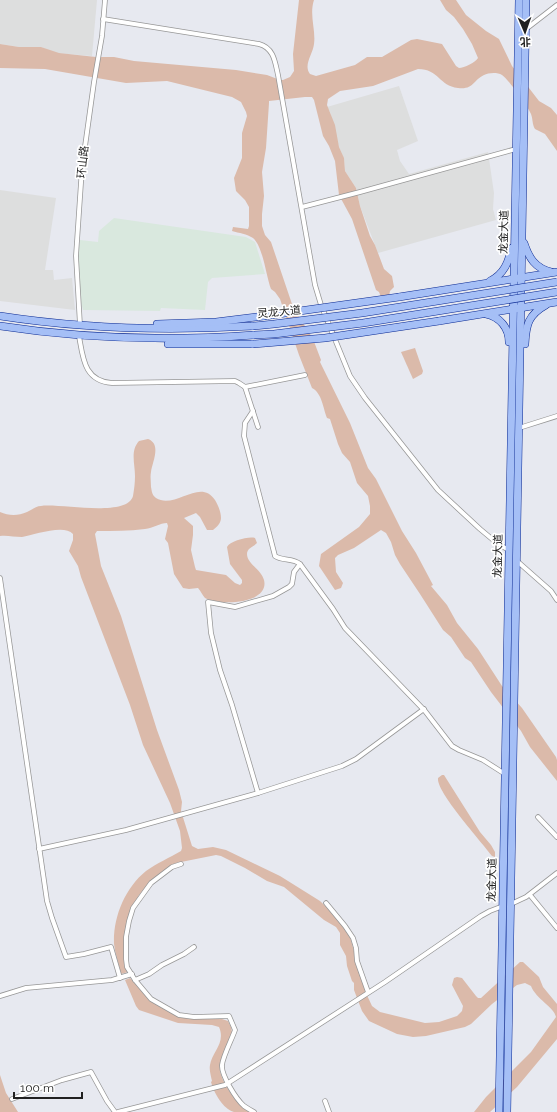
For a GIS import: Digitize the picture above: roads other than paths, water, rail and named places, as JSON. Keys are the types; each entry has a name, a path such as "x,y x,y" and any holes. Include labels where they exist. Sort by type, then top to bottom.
{"main road":[{"name":"龙金大道","path":"519,0 516,149 519,237"},
{"name":"龙金大道","path":"503,1110 508,1074 509,968 505,774 512,395 525,109 526,0"},
{"path":"519,237 534,264 544,270 556,272"},
{"path":"480,284 495,278 504,270 519,237"},
{"path":"106,327 134,324 210,322 264,316 399,297 556,272"},
{"name":"灵龙大道","path":"0,316 80,326 184,329 253,326 362,313 557,282"},
{"name":"灵龙大道","path":"0,326 96,337 185,339 254,335 363,323 557,292"},
{"path":"96,337 162,343 253,344 325,338 553,303"},
{"path":"520,392 524,373 527,324 535,313 553,303"},
{"name":"龙金大道","path":"503,1110 500,1082 501,998 507,905 514,732 520,392 517,308"},
{"path":"480,314 491,315 498,319 508,331 509,379 512,395"}],"street":[{"name":"环山路","path":"80,326 76,253 82,168 105,0"},
{"path":"526,29 557,5"},
{"path":"103,19 262,45 267,47 273,54 318,293 350,376 372,407 438,490 480,529 498,544 510,551"},
{"path":"302,207 516,149"},
{"path":"79,336 86,367 91,375 101,381 112,383 235,381 239,383 245,387 258,427"},
{"path":"245,387 305,375"},
{"path":"253,412 246,423 244,436 273,553 278,558 297,561 300,564 346,628 424,710 454,747 483,760 505,774"},
{"path":"519,428 557,416"},
{"path":"517,561 551,591 557,600"},
{"path":"258,793 220,670 211,633 208,602 235,607 273,596 292,584 294,572 300,564"},
{"path":"0,578 39,849 50,912 66,957 111,947 120,978"},
{"path":"39,849 126,830 184,814 258,793 352,762 424,710"},
{"path":"538,816 557,836"},
{"path":"180,864 172,866 151,883 134,908 128,922 126,963 135,980 151,999 179,1015 194,1017 229,1016 235,1030 222,1064 226,1084 242,1104 254,1112"},
{"path":"12,1099 62,1080 91,1072 107,1101 117,1112 208,1090 226,1084 367,993 481,916 494,909 530,895 557,873"},
{"path":"530,895 557,928"},
{"path":"326,903 353,938 356,948 357,961 367,993"},
{"path":"135,980 149,974 194,947"},
{"path":"0,996 26,988 112,980 132,974"},
{"path":"325,1101 329,1112"}]}
